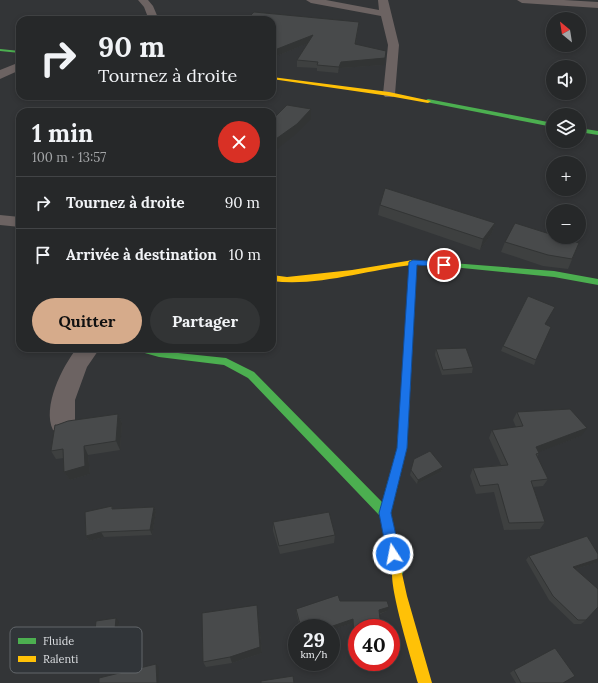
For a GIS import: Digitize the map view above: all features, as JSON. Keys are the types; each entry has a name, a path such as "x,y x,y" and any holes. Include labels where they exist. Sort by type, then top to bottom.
{"street":[{"path":"143,0 151,10 153,16"},
{"path":"312,0 382,5 393,40 390,94"},
{"path":"522,0 571,2 598,5"},
{"path":"0,50 16,52"},
{"path":"0,75 16,67"},
{"path":"276,79 390,94 546,124"},
{"path":"586,131 598,133"},
{"path":"0,220 16,222"},
{"path":"413,262 402,448 385,513 401,596 425,683"},
{"path":"276,279 287,280 352,273 413,262 554,274 598,282"},
{"path":"62,423 63,400 77,364 86,352"},
{"path":"152,352 226,362 251,375 385,513"}],"building":[{"path":"254,12 359,22 355,44 386,51 385,58 341,62 339,67 317,65 318,62 297,60 313,35 276,49 276,16 250,16"},
{"path":"287,105 311,109 297,124 276,139 276,116"},
{"path":"385,188 495,223 483,239 380,205"},
{"path":"515,223 546,233 546,244 579,244 572,259 548,255 505,242"},
{"path":"528,296 555,307 545,324 551,327 536,360 503,346"},
{"path":"466,348 473,367 443,370 436,349"},
{"path":"570,409 587,428 536,447 539,453 536,454 548,479 531,481 545,522 509,523 498,484 480,486 473,468 508,465 492,430 523,426 517,412"},
{"path":"118,414 116,441 84,446 85,466 64,472 63,449 51,451 55,425 68,421"},
{"path":"430,451 443,467 418,480 411,470 414,459"},
{"path":"112,506 112,509 154,507 150,530 101,532 86,536 85,512"},
{"path":"329,512 335,535 279,546 273,522"},
{"path":"587,536 598,554 598,559 573,567 598,589 598,607 586,620 578,620 553,596 529,556"},
{"path":"338,595 340,601 387,601 389,607 379,610 380,619 348,619 348,621 340,624 340,619 299,619 296,609"},
{"path":"257,605 260,647 230,657 203,662 202,613"},
{"path":"116,618 115,627 95,627 96,621"},
{"path":"555,648 575,676 563,683 521,683 514,670"},
{"path":"156,664 157,683 99,683 99,678 119,673 142,673 142,667"},
{"path":"293,676 294,683 261,683 261,681"}],"traffic: fast":[{"path":"0,50 16,52"},
{"path":"428,101 546,124"},
{"path":"586,131 598,133"},
{"path":"397,573 385,513 402,448 413,262"},
{"path":"442,264 554,274 598,282"},
{"path":"152,352 226,362 251,375 385,513"}],"traffic: slow":[{"path":"276,79 389,94 428,101"},
{"path":"276,279 287,280 352,273 413,262 442,264"},
{"path":"397,573 401,596 425,683"}],"route":[{"path":"393,554 385,513 402,448 413,262 444,265"}]}
